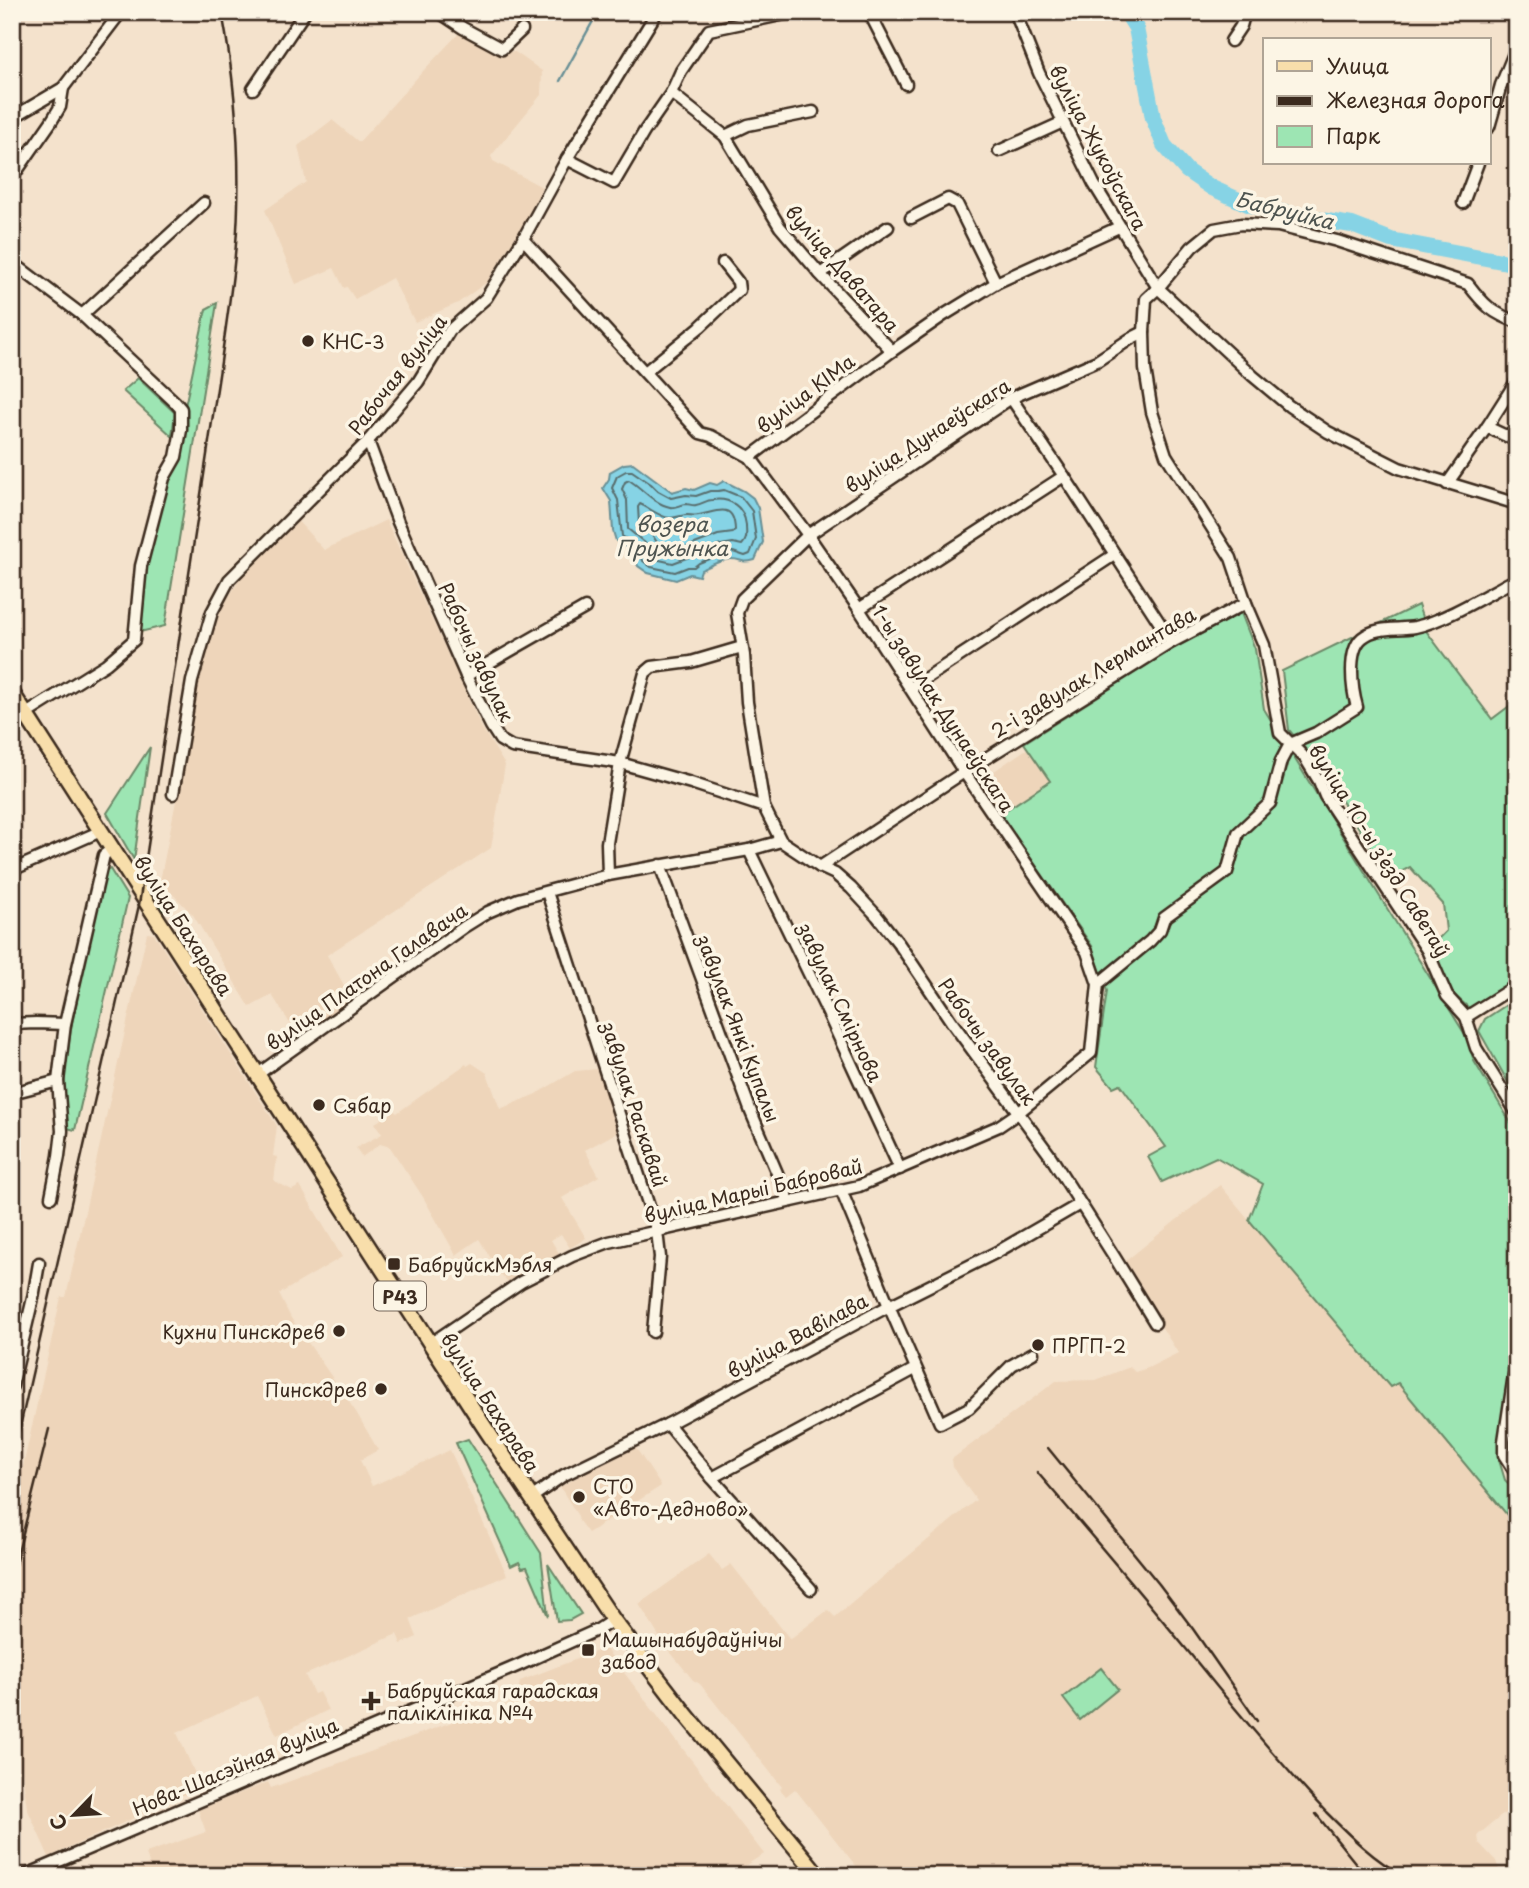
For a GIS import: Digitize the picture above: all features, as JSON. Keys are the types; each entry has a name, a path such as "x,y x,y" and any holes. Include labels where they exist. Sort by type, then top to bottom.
{"main road":[{"name":"вуліца Бахарава","path":"12,693 430,1343 613,1620 687,1716 819,1876"}],"street":[{"path":"12,118 63,88 121,12"},
{"path":"253,89 305,12"},
{"path":"439,12 502,49 522,30"},
{"name":"Рабочая вуліца","path":"173,794 192,681 212,612 229,579 368,441 418,382 450,330 486,298 657,12"},
{"path":"567,159 614,183 671,93 681,71 709,30 794,12"},
{"path":"869,12 906,84"},
{"name":"вуліца Жукоўскага","path":"1015,12 1039,73 1094,184 1158,288 1253,376 1328,432 1399,468 1517,504"},
{"path":"1231,41 1241,26 1245,12"},
{"path":"1490,124 1501,85 1517,46"},
{"path":"12,178 60,107 63,88"},
{"name":"вуліца Даватара","path":"671,93 725,136 780,227 892,351"},
{"path":"725,136 748,125 813,112"},
{"path":"999,151 1063,122"},
{"path":"1463,203 1478,164"},
{"path":"911,218 948,199 957,204 996,283"},
{"path":"82,315 204,203"},
{"name":"вуліца 10-ы зʼезд Саветаў","path":"1517,322 1497,315 1480,300 1468,284 1349,245 1278,226 1241,224 1214,229 1192,247 1146,299 1144,332 1145,369 1152,412 1166,455 1231,558 1264,645 1280,733 1305,758 1325,796 1427,950 1447,996 1466,1017 1476,1048 1517,1113"},
{"path":"820,274 888,227"},
{"name":"вуліца КІМа","path":"523,239 700,433 750,457 944,315 996,283 1119,227"},
{"path":"12,262 82,315 181,409 176,457 164,478 141,566 134,640 106,664 26,714"},
{"path":"645,372 700,327 739,290 738,282 723,263"},
{"name":"вуліца Дунаеўскага","path":"808,535 1011,398 1097,361 1130,338 1144,332"},
{"path":"1447,484 1517,380"},
{"path":"1011,398 1172,642"},
{"path":"1487,427 1517,441"},
{"name":"Рабочы завулак","path":"368,441 398,522 466,676 500,740 512,747 620,763 764,807"},
{"name":"1-ы завулак Дунаеўскага","path":"750,457 859,609 964,772 1087,952 1098,984"},
{"path":"859,609 1064,476"},
{"name":"Рабочы завулак","path":"808,535 742,599 737,613 747,702 764,807 781,841 835,874 877,916 1049,1154 1155,1323"},
{"path":"911,688 1114,555"},
{"path":"1098,984 1150,941 1160,930 1164,918 1227,872 1238,833 1270,803 1281,761 1290,744 1316,733 1357,707 1352,679 1354,653 1360,639 1377,631 1417,626 1453,612 1509,583 1517,592"},
{"name":"2-і завулак Лермантава","path":"820,867 964,772 1172,642 1246,603"},
{"path":"466,676 585,608"},
{"path":"607,875 607,843 620,763 645,673 652,667 691,662 742,647"},
{"path":"12,870 101,831"},
{"name":"вуліца Платона Галавача","path":"258,1074 488,912 518,899 607,875 749,850 781,841"},
{"path":"51,1197 60,1156 62,1131 58,1081 65,1024 104,855 112,849"},
{"name":"завулак Смірнова","path":"749,850 900,1169"},
{"name":"завулак Янкі Купалы","path":"660,865 751,1112 789,1201"},
{"name":"завулак Раскавай","path":"547,892 657,1231 660,1257 653,1332"},
{"name":"вуліца Марыі Бабровай","path":"430,1343 521,1282 572,1256 610,1242 859,1186 999,1126 1091,1053 1098,984"},
{"path":"1466,1017 1517,985"},
{"path":"12,1024 65,1024"},
{"path":"12,1093 58,1081"},
{"path":"841,1190 940,1423 969,1408 1012,1365 1033,1353"},
{"name":"вуліца Вавілава","path":"531,1498 564,1475 668,1424 889,1306 997,1252 1080,1204"},
{"path":"12,1386 39,1263"},
{"path":"1517,1355 1504,1441 1504,1455 1517,1475"},
{"path":"712,1478 915,1369"},
{"path":"668,1424 811,1590"},
{"name":"Нова-Шасэйная вуліца","path":"24,1876 516,1666 599,1629 613,1620"}],"shaded area":[{"path":"461,31 498,52 515,52 542,71 541,95 491,156 493,161 542,187 529,216 487,282 458,303 415,322 392,278 355,299 347,287 344,288 334,268 296,284 265,210 306,182 298,146 332,120 359,142"},
{"path":"295,518 324,550 386,520 482,728 505,765 491,848 327,955 354,1003 306,1031 289,1022 272,995 250,1007 193,915 160,881 199,675 221,609 242,576"},
{"path":"1028,748 1050,781 1000,814 978,782"},
{"path":"147,933 154,934 277,1126 273,1156 277,1157 274,1181 292,1190 300,1186 342,1257 279,1294 291,1318 356,1412 378,1450 360,1460 372,1486 450,1450 507,1575 410,1619 417,1637 401,1644 397,1634 305,1675 314,1694 319,1692 328,1710 277,1735 257,1696 177,1733 201,1787 49,1857 27,1808 12,1698 12,1542 22,1514 13,1511 61,1297 66,1297"},
{"path":"472,1063 487,1073 500,1109 536,1094 575,1071 598,1069 618,1132 585,1150 599,1176 562,1198 586,1238 570,1248 561,1234 551,1240 560,1255 508,1282 479,1239 456,1255 390,1147 380,1144 362,1157 356,1148 382,1134 375,1123 394,1111 397,1113 466,1064 467,1066"},
{"path":"1220,1185 1390,1387 1397,1382 1517,1527 1517,1803 1478,1835 1479,1843 1496,1861 1501,1876 907,1876 884,1865 871,1876 864,1876 795,1789 786,1796 780,1789 782,1787 700,1684 693,1680 663,1643 639,1604 709,1554 722,1570 731,1564 790,1639 828,1610 835,1617 976,1500 953,1467 952,1459 1056,1381 1096,1380 1130,1367 1135,1372 1178,1353 1122,1264"},
{"path":"634,1445 661,1486 588,1533 560,1487"},
{"path":"605,1648 764,1854 728,1876 116,1876 149,1864 146,1853 206,1832 198,1810 268,1782 271,1788 463,1718 485,1717 487,1721 513,1709 507,1693 519,1688 520,1681"}],"green space":[{"path":"217,303 165,626 140,632 146,566 169,482 178,460 185,430 185,406 206,309"},
{"path":"138,378 175,413 172,436 123,391"},
{"path":"1418,605 1427,632 1492,719 1517,702 1517,978 1469,1008 1451,992 1431,946 1446,931 1443,904 1410,867 1390,878 1320,766 1289,730 1282,671"},
{"path":"1241,613 1255,649 1264,709 1466,1036 1474,1061 1517,1133 1517,1312 1514,1316 1499,1460 1505,1480 1517,1492 1517,1527 1398,1383 1390,1387 1249,1220 1263,1184 1216,1157 1162,1182 1148,1157 1166,1147 1120,1084 1113,1087 1096,1067 1107,991 1092,946 1000,814 1050,781 1024,743 1176,647"},
{"path":"150,747 134,860 107,813"},
{"path":"110,869 128,898 75,1130 67,1128 64,1080 71,1028 104,872"},
{"path":"158,886 168,899 163,913 155,903"},
{"path":"1517,998 1517,1098 1479,1031 1485,1019"},
{"path":"468,1439 541,1553 548,1616 527,1567 522,1568 519,1562 511,1566 456,1443"},
{"path":"548,1564 581,1614 570,1620 557,1621"},
{"path":"1101,1668 1118,1689 1080,1720 1063,1698"}],"water":[{"name":"возера Пружынка","path":"633,463 672,492 686,488 694,490 710,483 717,485 724,481 753,498 758,508 763,542 755,560 724,560 701,570 699,576 690,574 676,580 648,573 638,566 633,553 616,541 611,501 603,488 610,472 624,464"}],"waterway":[{"path":"560,81 598,12"},
{"name":"Бабруйка","path":"1126,12 1136,28 1153,118 1164,145 1187,171 1212,188 1250,205 1352,225 1391,240 1517,264"}],"railway":[{"path":"12,1462 139,905 221,362 236,245 238,182 235,109 222,12"},
{"path":"12,1577 49,1429"},
{"path":"1048,1448 1159,1584 1257,1721"},
{"path":"1037,1472 1298,1782 1363,1847 1404,1876"},
{"path":"1316,1814 1366,1876"},
{"path":"632,1876 651,1870"}],"place":[{"name":"КНС-3","path":"308,341"},
{"name":"Сябар","path":"319,1105"},
{"name":"БабруйскМэбля","path":"394,1264"},
{"name":"Кухни Пинскдрев","path":"339,1331"},
{"name":"ПРГП-2","path":"1038,1345"},
{"name":"Пинскдрев","path":"381,1389"},
{"name":"СТО «Авто-Дедново»","path":"579,1497"},
{"name":"Машынабудаўнічы завод","path":"588,1650"},
{"name":"Бабруйская гарадская паліклініка №4","path":"371,1701"}]}
